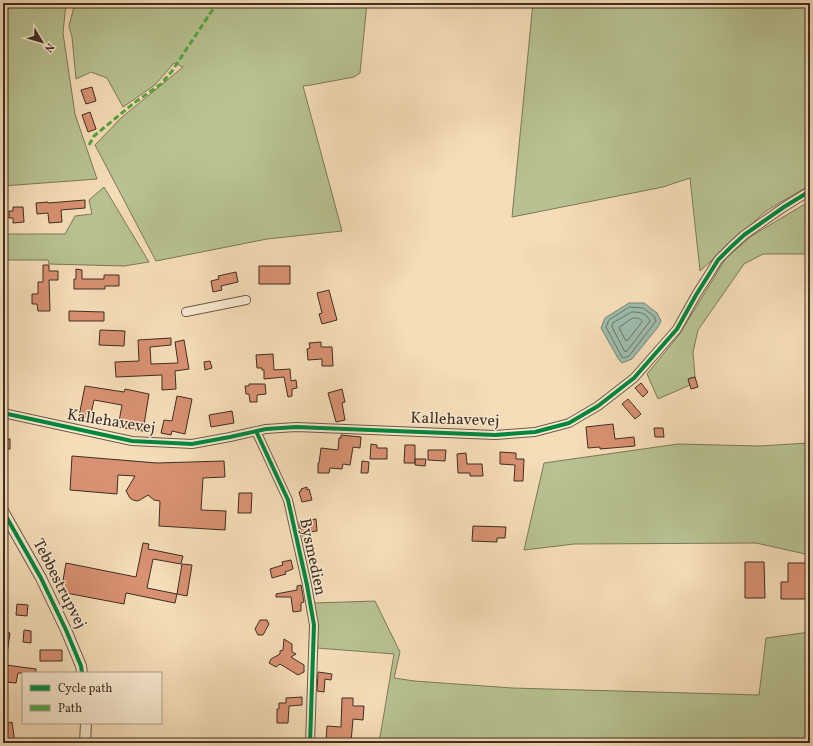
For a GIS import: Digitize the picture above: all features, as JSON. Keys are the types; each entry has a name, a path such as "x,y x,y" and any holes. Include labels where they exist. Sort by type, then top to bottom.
{"street":[{"name":"Kallehavevej","path":"3,413 132,441 192,444 266,429 296,427 495,435 535,432 569,423 598,406 634,378 677,329 718,260 731,247 744,235 810,191"},
{"path":"186,312 246,300"},
{"name":"Bysmedien","path":"256,431 288,500 308,585 314,625 310,743"},
{"name":"Tebbestrupvej","path":"3,511 41,578 66,630 81,666 82,672"},
{"path":"85,743 86,724"}],"green space":[{"path":"3,3 66,3 63,33 75,114 97,179 3,186"},
{"path":"75,3 367,3 360,73 354,77 303,86 342,231 267,239 156,261 95,145 121,118 183,67 174,63 155,85 123,107 107,78 91,72 76,79 72,37 69,26"},
{"path":"533,3 810,3 810,185 766,211 700,271 690,178 663,187 512,217"},
{"path":"104,187 149,262 124,266 49,264 48,260 3,260 3,234 65,234 75,216 92,214 89,200"},
{"path":"810,201 810,254 763,254 744,264 698,330 693,352 695,377 688,379 690,385 658,399 647,374 679,335 726,258 753,235"},
{"path":"810,443 810,555 756,543 574,544 524,550 544,463 678,444 759,446"},
{"path":"375,601 400,652 394,678 414,681 512,688 759,695 766,638 810,632 810,743 379,743 394,654 317,648 314,603"}],"water":[{"path":"629,303 644,303 657,313 661,321 658,327 632,359 622,363 601,328 605,318"}],"building":[{"path":"92,87 96,101 86,104 81,90"},
{"path":"90,112 96,129 88,132 82,115"},
{"path":"85,200 85,208 61,210 62,222 49,223 48,213 37,214 36,203"},
{"path":"13,207 23,207 24,222 13,223 13,218 9,218 9,211 13,211"},
{"path":"43,265 49,265 49,271 58,271 58,280 49,280 50,311 38,311 37,304 32,304 32,294 38,294 38,282 43,282"},
{"path":"259,266 290,266 290,284 259,284"},
{"path":"76,269 82,270 82,279 104,279 104,275 119,275 119,286 105,286 105,289 74,289"},
{"path":"236,272 238,282 221,286 222,290 213,292 211,281 219,279 218,276"},
{"path":"329,290 337,320 322,324 319,314 322,313 317,293"},
{"path":"69,311 104,312 104,321 69,321"},
{"path":"100,330 125,331 124,346 99,345"},
{"path":"171,338 171,345 150,347 151,364 178,363 175,342 184,340 189,369 175,371 176,389 162,390 162,375 116,377 115,362 139,361 138,340"},
{"path":"321,342 321,347 332,347 333,366 322,366 322,359 308,360 307,349 310,348 309,343"},
{"path":"273,354 274,370 290,369 291,381 296,380 297,388 292,389 292,396 288,397 284,377 264,379 264,370 262,370 262,368 257,368 256,355"},
{"path":"210,361 212,368 205,370 204,362"},
{"path":"695,377 698,387 691,389 688,379"},
{"path":"641,383 648,392 643,397 635,388"},
{"path":"249,384 265,384 266,394 257,395 257,402 250,402 249,394 246,394 245,386 249,386"},
{"path":"85,386 124,392 125,389 149,394 143,431 118,427 122,405 94,400 90,418 79,416"},
{"path":"342,389 345,402 342,403 345,420 336,422 328,393"},
{"path":"177,396 192,399 185,434 172,431 171,435 161,433 164,420 172,421"},
{"path":"628,399 641,414 635,419 622,404"},
{"path":"232,411 234,423 211,427 209,415"},
{"path":"613,424 615,439 634,437 635,446 600,449 600,447 588,448 586,427"},
{"path":"654,428 663,428 664,437 655,437"},
{"path":"341,435 361,437 360,448 353,447 350,465 343,464 342,469 330,468 329,473 318,473 321,448 338,450 339,438 341,438"},
{"path":"3,439 10,439 10,449 3,449"},
{"path":"371,444 377,445 377,448 387,448 387,459 370,459"},
{"path":"405,445 415,445 415,463 404,463"},
{"path":"428,450 446,450 445,461 428,460"},
{"path":"500,452 516,453 516,459 524,459 523,481 514,481 515,465 500,464"},
{"path":"466,453 467,464 482,464 483,476 470,476 470,473 458,473 457,454"},
{"path":"72,456 157,463 224,461 225,477 203,478 201,510 226,511 225,530 159,526 160,501 154,500 148,495 137,501 133,500 126,491 135,476 118,475 117,494 70,490"},
{"path":"415,459 426,459 425,466 415,465"},
{"path":"362,461 369,462 368,473 361,473"},
{"path":"307,487 312,500 302,502 299,492 301,489"},
{"path":"239,493 252,493 251,513 238,513"},
{"path":"316,519 317,531 310,532 310,534 302,536 299,522"},
{"path":"473,526 506,527 505,538 497,538 497,542 472,541"},
{"path":"143,543 149,544 148,549 183,556 181,564 153,559 147,588 177,594 175,603 126,593 124,604 61,592 66,563 136,577"},
{"path":"291,560 293,569 285,572 286,574 272,578 270,569 283,565 282,562"},
{"path":"745,562 764,562 765,598 745,598"},
{"path":"788,563 810,563 810,578 806,578 806,599 781,599 781,582 788,582"},
{"path":"182,564 192,565 187,596 177,594"},
{"path":"301,585 304,602 301,603 301,611 293,612 291,597 276,597 276,594 297,590 297,586"},
{"path":"17,604 28,605 27,616 16,615"},
{"path":"260,620 267,620 269,624 263,635 258,635 255,629"},
{"path":"24,630 31,631 31,643 23,642"},
{"path":"3,632 10,633 7,654 3,654"},
{"path":"284,639 292,644 292,652 296,654 291,657 304,665 304,672 298,675 280,664 276,667 269,663 271,659 280,654 280,651 283,650"},
{"path":"40,650 62,650 62,661 40,661"},
{"path":"6,665 36,669 36,672 18,673 16,683 5,682 3,671 6,669"},
{"path":"318,672 332,674 331,680 325,679 324,692 317,691"},
{"path":"302,697 302,705 289,706 288,723 277,723 277,709 279,709 279,703 286,703 286,698"},
{"path":"342,698 353,698 353,706 364,706 363,720 353,719 351,742 326,740 327,726 341,727"},
{"path":"12,722 15,743 3,743 3,724"}],"marked path":[{"path":"89,145 94,136 134,103 161,84 172,71 216,3"}],"cycle path":[{"path":"3,413 132,441 192,444 266,429 296,427 495,435 535,432 569,423 598,406 634,378 677,329 718,260 731,247 744,235 810,191"},
{"path":"256,431 288,500 307,585 314,625 310,743"},
{"path":"3,511 41,578 66,630 81,666 82,672"}]}
